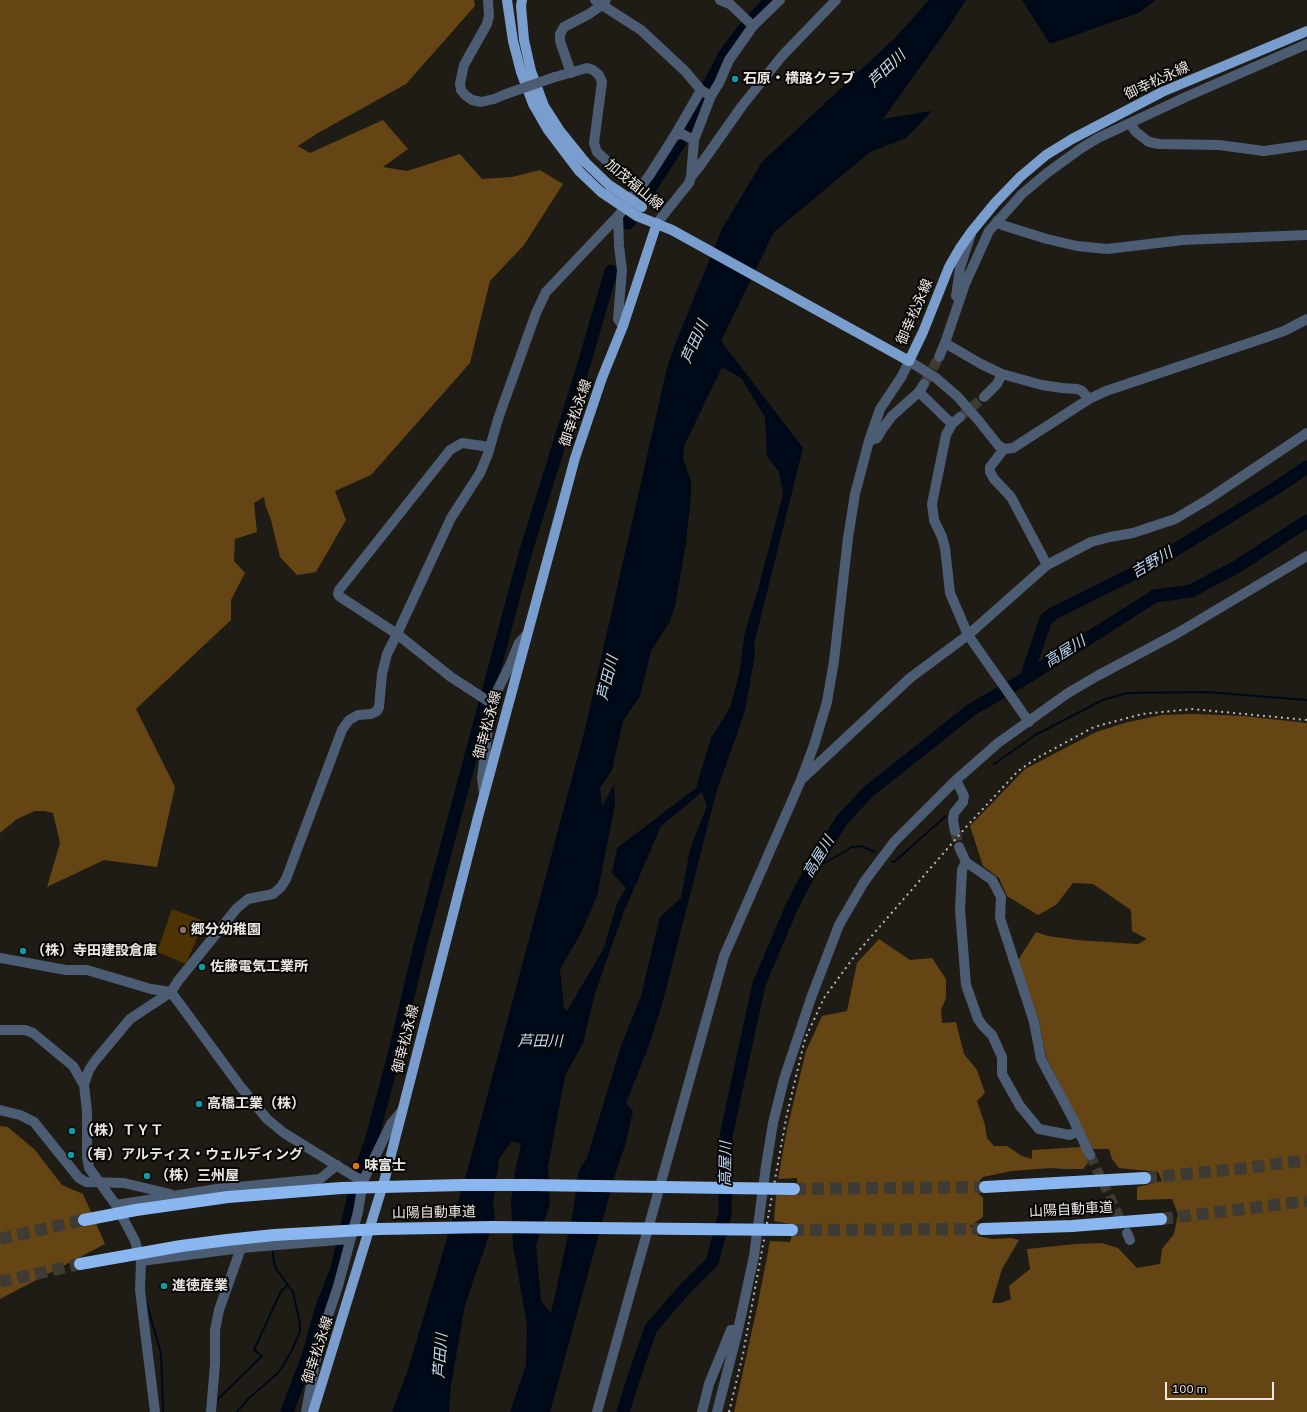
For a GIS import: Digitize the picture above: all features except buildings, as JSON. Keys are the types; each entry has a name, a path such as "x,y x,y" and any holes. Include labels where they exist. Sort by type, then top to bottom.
{"highway":[{"name":"山陽自動車道","path":"985,1187 1065,1184 1146,1178"},
{"name":"山陽自動車道","path":"84,1220 136,1210 221,1198 341,1188 531,1185 794,1189"},
{"name":"山陽自動車道","path":"983,1229 1072,1226 1160,1219"},
{"name":"山陽自動車道","path":"80,1264 181,1246 227,1240 274,1235 378,1229 491,1227 792,1230"}],"main road":[{"name":"加茂福山線","path":"507,0 513,41 521,72 533,104 548,130 579,171 601,192 640,212"},
{"name":"加茂福山線","path":"522,0 521,6 524,40 531,71 544,106 560,131 585,162 640,212 657,224"},
{"name":"御幸松永線","path":"313,1412 385,1178 484,796 576,458 602,378 623,326 657,224 672,230 909,361 923,332 950,267 972,231 995,203 1020,177 1046,155 1072,139 1162,92 1307,31"}],"street":[{"path":"488,0 489,16 487,24 464,65 460,83 461,90 465,96 472,100 481,102 494,99 555,77 587,68 593,70 599,75 602,82 594,143 597,152 619,172 642,185"},
{"path":"691,177 694,140 711,96 719,83 729,60 750,24 780,0"},
{"path":"657,224 666,210 685,188 691,177 742,106 777,62 836,0"},
{"path":"727,1 750,24"},
{"path":"571,73 560,41 560,34 564,27 590,14 601,2 641,30 685,71 702,90 711,96"},
{"path":"939,357 965,284 989,231 1022,194 1046,173 1080,149 1128,125 1188,96 1307,44"},
{"path":"84,1085 89,1070 95,1061 130,1019 171,992 178,981 237,908 248,899 273,894 281,887 286,879 342,730 349,720 358,715 377,712 379,707 382,674 387,654 451,518 480,473 536,314 546,292 618,216 642,185 675,135 702,90"},
{"path":"1072,139 1085,139 1114,127 1128,125 1149,142 1159,144 1220,145 1264,151 1307,145"},
{"path":"675,135 682,134 694,140"},
{"path":"618,216 619,246 622,270 618,319 623,326"},
{"path":"997,221 1002,225 1047,239 1077,246 1107,249 1190,240 1307,235"},
{"path":"957,308 956,292 960,268 972,231"},
{"path":"597,1412 724,956 764,868 801,780 827,702 834,661 848,538 855,494 869,441 880,409 902,376 909,361 936,378 957,396 998,445 1004,448 1013,448 1089,399 1106,391 1284,331 1307,319"},
{"path":"945,343 981,364 1002,374 1042,385 1077,389 1082,391 1089,399"},
{"path":"984,397 997,384 1002,374"},
{"path":"869,441 877,438 892,416 921,388 956,420 946,435 932,504 934,520 942,537 945,548 950,593 969,637 1029,722"},
{"path":"801,780 910,678 969,637 1047,565 1091,542 1133,533 1175,519 1207,500 1307,433"},
{"path":"488,701 451,677 397,634 339,596 339,590 450,450 462,443 490,447"},
{"path":"1004,448 990,467 990,472 994,479 1011,497 1047,565"},
{"path":"718,1412 754,1256 766,1166 784,1079 811,998 839,925 864,882 890,846 956,780 998,743 1068,693 1176,634 1305,558"},
{"path":"484,796 482,778 488,701 510,665 519,643 527,634"},
{"path":"955,831 953,820 954,813 963,802 964,796 956,780"},
{"path":"959,847 966,862 992,880 1001,897 1000,918 1034,1022 1041,1059 1090,1155"},
{"path":"966,862 962,870 960,910 966,985 978,1019 992,1034 1002,1057 1002,1074 1020,1106 1039,1129 1070,1135 1079,1132"},
{"path":"0,958 66,970 88,970 151,989 171,992 240,1086 267,1119 284,1133 363,1181"},
{"path":"0,1030 25,1030 33,1033 73,1066 84,1085 87,1110 87,1157 89,1168 116,1205 135,1241 141,1261 140,1290 154,1412"},
{"path":"0,1110 20,1115 34,1122 79,1178 86,1182 124,1183 172,1195"},
{"path":"306,1412 318,1347 338,1286 345,1239 358,1212 363,1181 391,1124 401,1112"},
{"path":"116,1205 172,1195 279,1182 320,1179 337,1165"},
{"path":"141,1261 241,1248 345,1239"},
{"path":"211,1412 215,1364 215,1330 219,1310 241,1248"},
{"path":"702,1412 709,1384 731,1330 738,1330"}],"shaded area":[{"path":"0,0 474,0 475,6 406,84 318,133 298,146 310,153 383,120 408,149 383,167 407,171 460,154 482,179 512,177 540,170 563,184 524,245 490,281 470,363 371,475 335,491 346,520 316,572 297,575 280,557 264,497 254,503 257,532 235,539 234,561 245,573 231,600 231,620 136,709 175,787 157,867 104,860 47,887 60,843 53,813 35,811 17,819 0,833"},
{"path":"1194,714 1244,716 1307,723 1307,1412 734,1412 770,1241 790,1242 795,1225 774,1221 776,1195 798,1195 797,1178 778,1179 787,1129 806,1051 822,1016 847,1011 857,963 879,939 910,960 932,958 946,979 946,998 941,1010 942,1023 956,1022 964,1054 977,1070 985,1093 977,1101 985,1125 987,1138 994,1146 1007,1146 1022,1156 1032,1159 1032,1150 1081,1147 1086,1157 1096,1153 1083,1169 1050,1168 1012,1171 983,1177 976,1184 975,1190 983,1198 983,1217 970,1226 978,1236 992,1239 1011,1238 1019,1240 1002,1269 992,1303 1000,1303 1011,1299 1009,1286 1030,1269 1027,1249 1102,1243 1118,1248 1137,1268 1160,1264 1162,1249 1174,1234 1178,1214 1172,1199 1137,1200 1137,1187 1162,1181 1158,1172 1119,1168 1112,1159 1109,1149 1093,1149 1046,1057 1039,1021 1018,960 1036,932 1048,936 1077,940 1138,944 1147,939 1132,931 1131,910 1093,884 1073,883 1056,905 1038,915 1007,896 999,878 983,866 970,826 1025,769 1096,732 1128,722 1162,715"},
{"path":"172,909 204,921 186,964 157,952"},
{"path":"0,1126 8,1127 35,1150 62,1185 83,1194 105,1244 0,1299"}],"water":[{"name":"芦田川","path":"929,0 966,0 944,34 883,119 932,111 906,138 870,152 774,232 721,341 803,448 754,644 755,654 745,711 716,793 663,1001 649,1045 626,1103 633,1111 625,1146 617,1168 550,1412 510,1412 526,1365 527,1325 513,1245 511,1201 521,1144 512,1141 499,1159 493,1201 495,1218 465,1305 451,1385 449,1412 392,1412 407,1373 468,1168 585,729 667,368 676,342 722,229 762,162 895,38","holes":["722,367 741,378 765,417 767,456 779,472 783,494 759,586 745,632 739,675 730,708 711,738 696,788 617,848 612,873 626,888 616,906 604,948 567,1011 564,1008 560,969 580,935 597,896 615,804 614,784 602,807 600,788 612,770 623,721 640,696 651,651 670,621 675,606 686,543 691,495 691,481 683,459 684,446","702,792 707,806 690,849 681,898 660,917 641,996 621,1046 587,1158 579,1170 573,1212 551,1313 541,1301 536,1245 550,1204 548,1167 565,1076 583,1043 595,993 623,914 661,826"]},
{"path":"1022,0 1156,0 1138,13 1050,44"}],"waterway":[{"path":"708,87 724,56 742,31 771,0"},
{"path":"687,130 699,103"},
{"path":"628,223 680,142"},
{"path":"359,1173 371,1142 394,1055 420,946 525,554 584,364 611,271"},
{"name":"吉野川","path":"1026,678 1046,619 1054,613 1147,567 1276,488 1307,467"},
{"name":"高屋川","path":"623,1412 651,1328 684,1290 712,1262 725,1214 726,1136 759,984 793,904 814,864 842,820 868,792 971,710 1026,678 1155,596 1191,591 1238,566 1307,521"},
{"path":"994,764 1037,734 1103,700 1127,693 1206,692 1307,700"},
{"path":"892,861 894,862 946,816"},
{"path":"814,864 827,862 852,847 861,846 875,852"},
{"path":"287,1412 308,1356 322,1307 337,1269 354,1195"},
{"path":"237,1412 248,1399 279,1372 291,1352 300,1332 300,1324 293,1292 276,1269 273,1258 273,1248"},
{"path":"216,1401 262,1356 254,1350 281,1291 288,1285"},
{"path":"146,1301 161,1353 163,1412"}],"tunnel":[{"path":"925,382 939,357"},
{"path":"960,417 984,397"},
{"path":"955,831 959,847"},
{"path":"1090,1155 1124,1227"},
{"path":"1145,1178 1247,1168 1307,1160"},
{"path":"794,1189 985,1187"},
{"path":"1161,1219 1307,1201"},
{"path":"0,1239 84,1220"},
{"path":"792,1230 983,1229"},
{"path":"0,1282 80,1264"}],"railway":[{"path":"729,1412 743,1354 787,1114 805,1039 824,998 856,954 967,826 1018,771 1037,758 1094,727 1142,714 1192,709 1307,720"}],"place":[{"name":"石原・横路クラブ","path":"735,79"},
{"name":"郷分幼稚園","path":"183,930"},
{"name":"（株）寺田建設倉庫","path":"23,951"},
{"name":"佐藤電気工業所","path":"202,967"},
{"name":"高橋工業（株）","path":"199,1104"},
{"name":"（株）ＴＹＴ","path":"72,1131"},
{"name":"（有）アルティス・ウェルディング","path":"71,1155"},
{"name":"味富士","path":"356,1166"},
{"name":"（株）三州屋","path":"147,1176"},
{"name":"進徳産業","path":"164,1286"}]}
